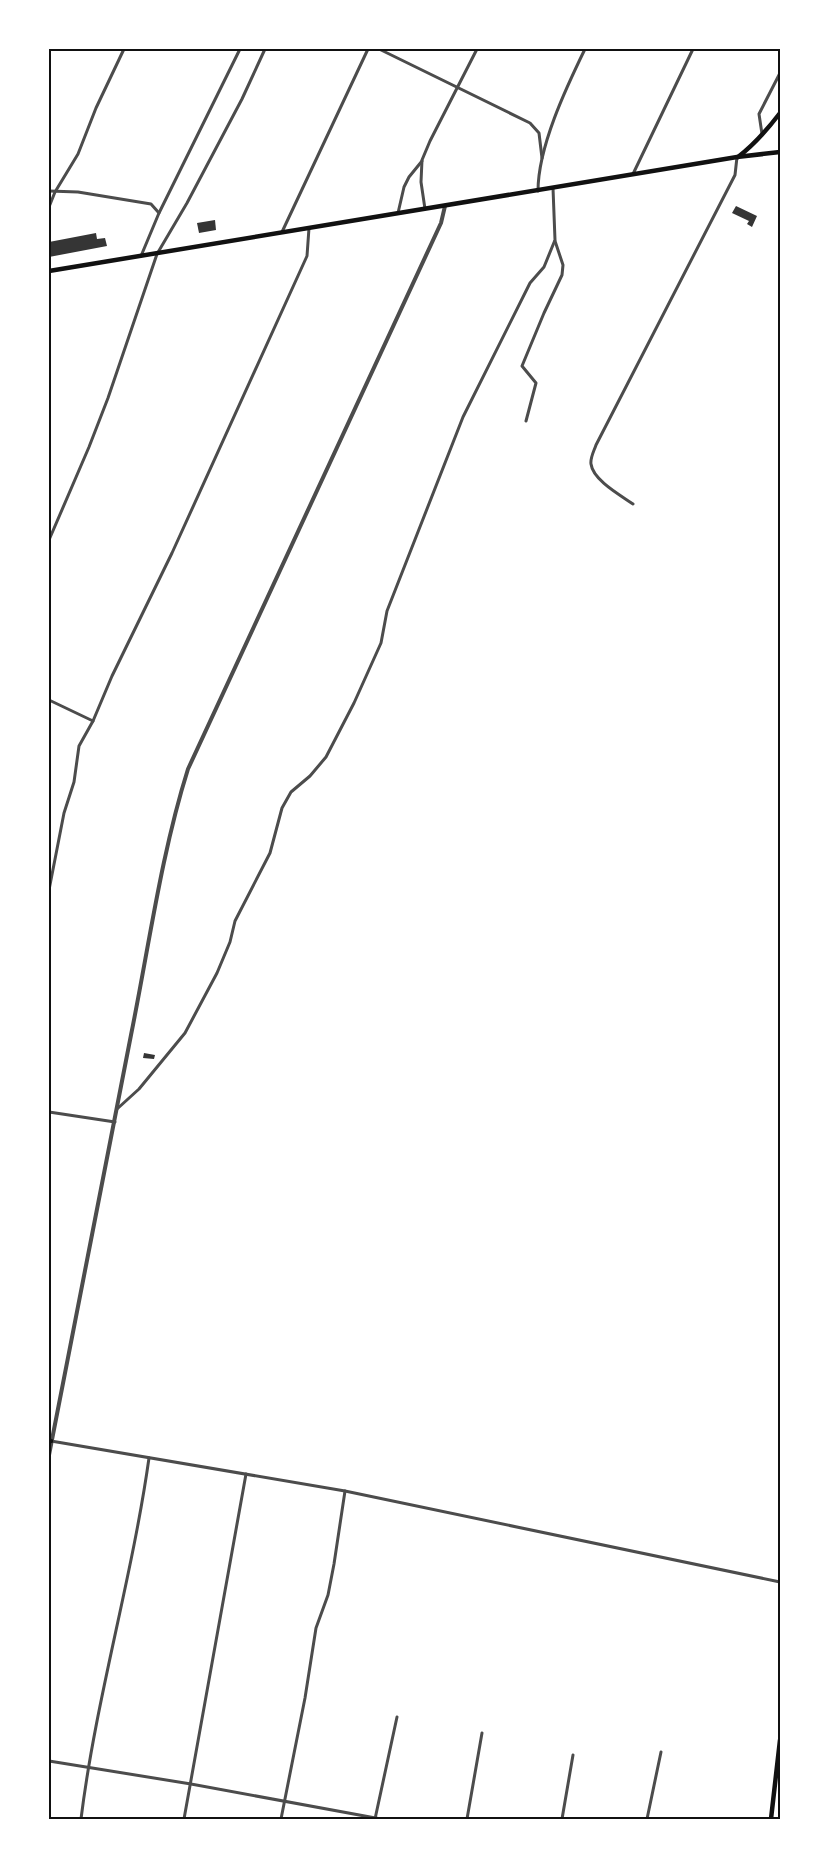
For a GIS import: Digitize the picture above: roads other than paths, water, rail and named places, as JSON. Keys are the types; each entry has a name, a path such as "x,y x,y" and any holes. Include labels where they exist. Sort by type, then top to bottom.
{"main road":[{"path":"737,157 762,136 780,113"},
{"path":"49,271 737,157 780,152"},
{"path":"771,1819 780,1740"}],"street":[{"path":"49,207 55,192 78,154 96,108 124,49"},
{"path":"141,257 159,213 240,49"},
{"path":"49,540 98,422 157,254 188,203 242,100 265,49"},
{"path":"282,233 368,49"},
{"path":"379,49 530,123 539,133 542,158"},
{"path":"398,214 404,187 422,160 477,49"},
{"path":"538,191 542,158 562,98 585,49"},
{"path":"633,175 694,49"},
{"path":"762,136 759,114 780,73"},
{"path":"632,504 598,478 592,471 590,462 596,445 735,175 737,157"},
{"path":"422,160 421,182 425,209"},
{"path":"526,421 536,383 522,366 544,312 562,276 563,266 555,240 553,188"},
{"path":"49,191 78,192 151,204 159,213"},
{"path":"49,1455 50,1441 115,1122 158,897 179,799 188,769 441,223 445,206"},
{"path":"49,890 64,813 74,782 79,746 93,721 112,676 172,553 307,256 309,228"},
{"path":"117,1109 139,1088 185,1033 217,973 230,942 235,921 270,853 282,808 291,792 310,776 326,757 337,738 381,643 387,611 463,417 530,283 544,267 555,240"},
{"path":"49,700 93,721"},
{"path":"49,1112 115,1122"},
{"path":"50,1441 345,1491 780,1582"},
{"path":"81,1819 88,1767 149,1458"},
{"path":"184,1819 246,1474"},
{"path":"281,1819 305,1698 316,1628 328,1595 345,1491"},
{"path":"375,1819 397,1717"},
{"path":"467,1819 482,1734"},
{"path":"647,1819 661,1752"},
{"path":"562,1819 573,1755"},
{"path":"49,1761 191,1784 381,1819"}]}
